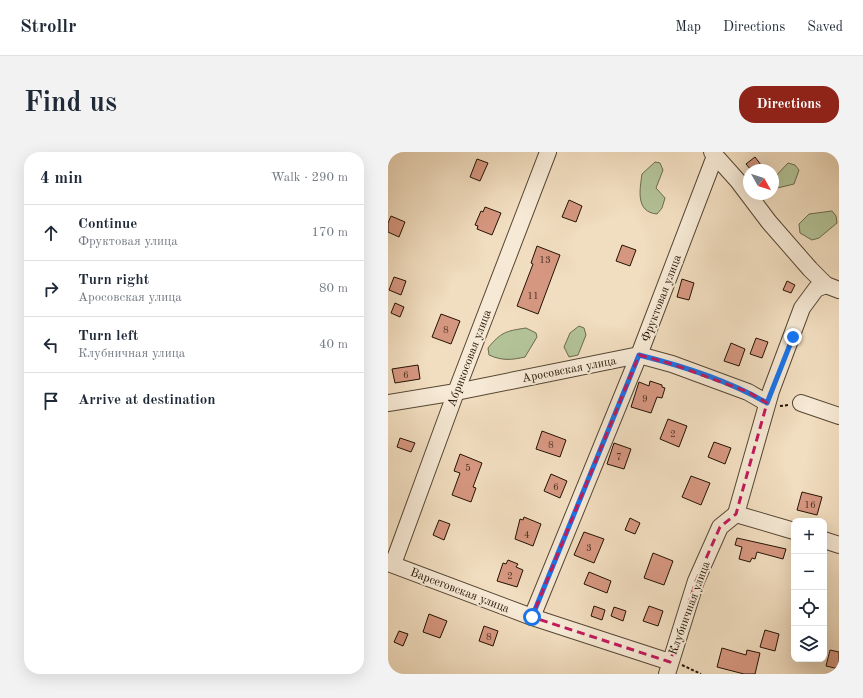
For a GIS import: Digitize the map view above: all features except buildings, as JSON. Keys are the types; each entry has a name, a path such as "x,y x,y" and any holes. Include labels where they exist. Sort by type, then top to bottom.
{"street":[{"name":"Абрикосовая улица","path":"390,563 548,152"},
{"path":"713,154 738,181 774,228 832,288"},
{"name":"Фруктовая улица","path":"532,617 639,355 713,154"},
{"path":"791,530 736,514 767,403 802,308 816,289 832,288"},
{"name":"Аросовская улица","path":"388,403 456,392 639,355 672,364 748,392 767,403"},
{"path":"801,403 839,416"},
{"name":"Клубничная улица","path":"668,668 696,581 720,527 736,514"},
{"path":"827,541 839,545"},
{"name":"Варсеговская улица","path":"390,563 668,668"}],"path":[{"path":"767,403 780,406 801,403"},
{"path":"668,668 676,663 701,674"}],"highlighted area":[{"path":"639,355 672,364 748,392 767,403 736,514 720,527 696,581 670,662 532,617"}],"green space":[{"path":"655,162 660,163 663,170 656,188 665,198 662,208 657,214 645,209 640,199 642,174"},
{"path":"788,163 795,165 799,170 794,184 779,188 779,173"},
{"path":"832,211 836,216 837,223 819,238 812,240 800,233 799,224 809,214"},
{"path":"579,326 584,328 586,335 578,355 569,357 564,347 570,333"},
{"path":"526,328 536,333 537,337 525,357 507,359 489,355 488,348 500,335 509,331"}],"route":[{"path":"532,617 639,355 672,364 748,392 767,403 793,337"}]}
